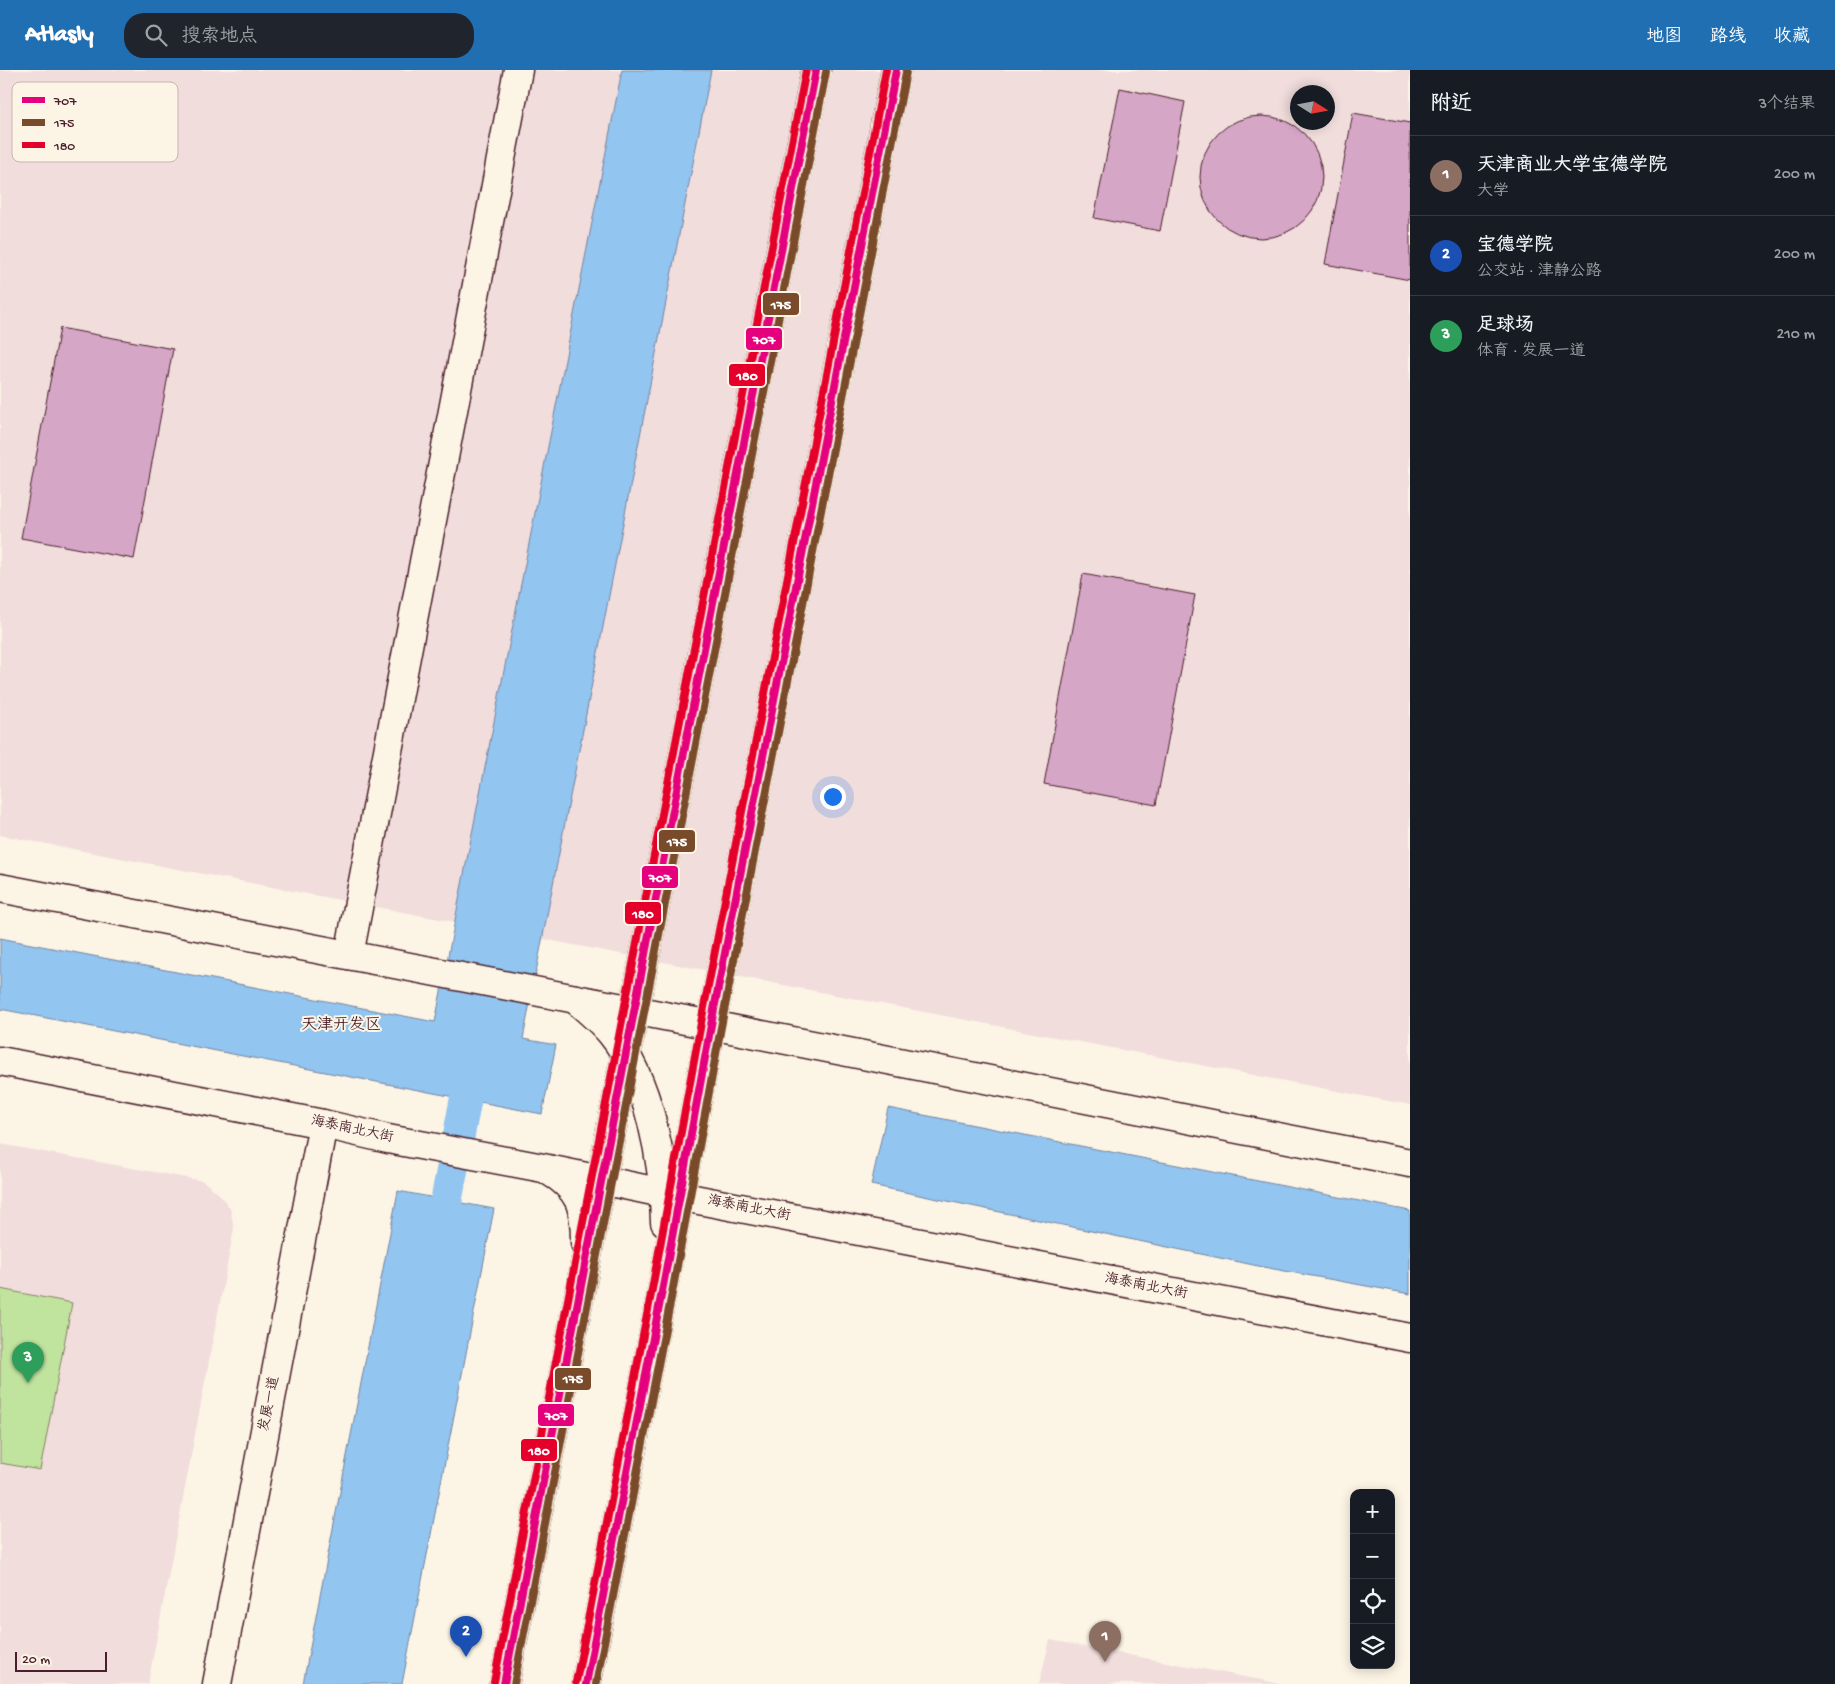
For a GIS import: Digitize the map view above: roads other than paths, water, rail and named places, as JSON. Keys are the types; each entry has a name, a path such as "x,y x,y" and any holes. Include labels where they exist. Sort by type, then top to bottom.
{"main road":[{"path":"349,955 518,70"},
{"path":"504,1684 816,70"},
{"path":"586,1684 663,1286 672,1194 711,1025 896,70"},
{"path":"0,888 711,1025 1410,1163"},
{"path":"575,999 597,1018 626,1055 650,1116 661,1166 672,1194"},
{"name":"海泰南北大街","path":"0,1061 323,1124 388,1139 1410,1338"},
{"name":"发展一道","path":"217,1684 323,1124"},
{"path":"543,1168 569,1185 578,1197 584,1212 584,1270"}],"water":[{"path":"622,70 711,70 523,1039 556,1045 542,1114 0,1009 0,938 435,1022"},
{"path":"888,1108 1410,1211 1410,1294 1263,1267 871,1185"},
{"path":"398,1191 494,1209 402,1684 303,1684"}],"waterway":[{"path":"438,1244 474,1056"}],"place":[{"name":"足球场","path":"28,1383"},
{"name":"宝德学院","path":"466,1657"},
{"name":"天津商业大学宝德学院","path":"1105,1662"}],"district":[{"name":"天津开发区","path":"341,1026"}]}
